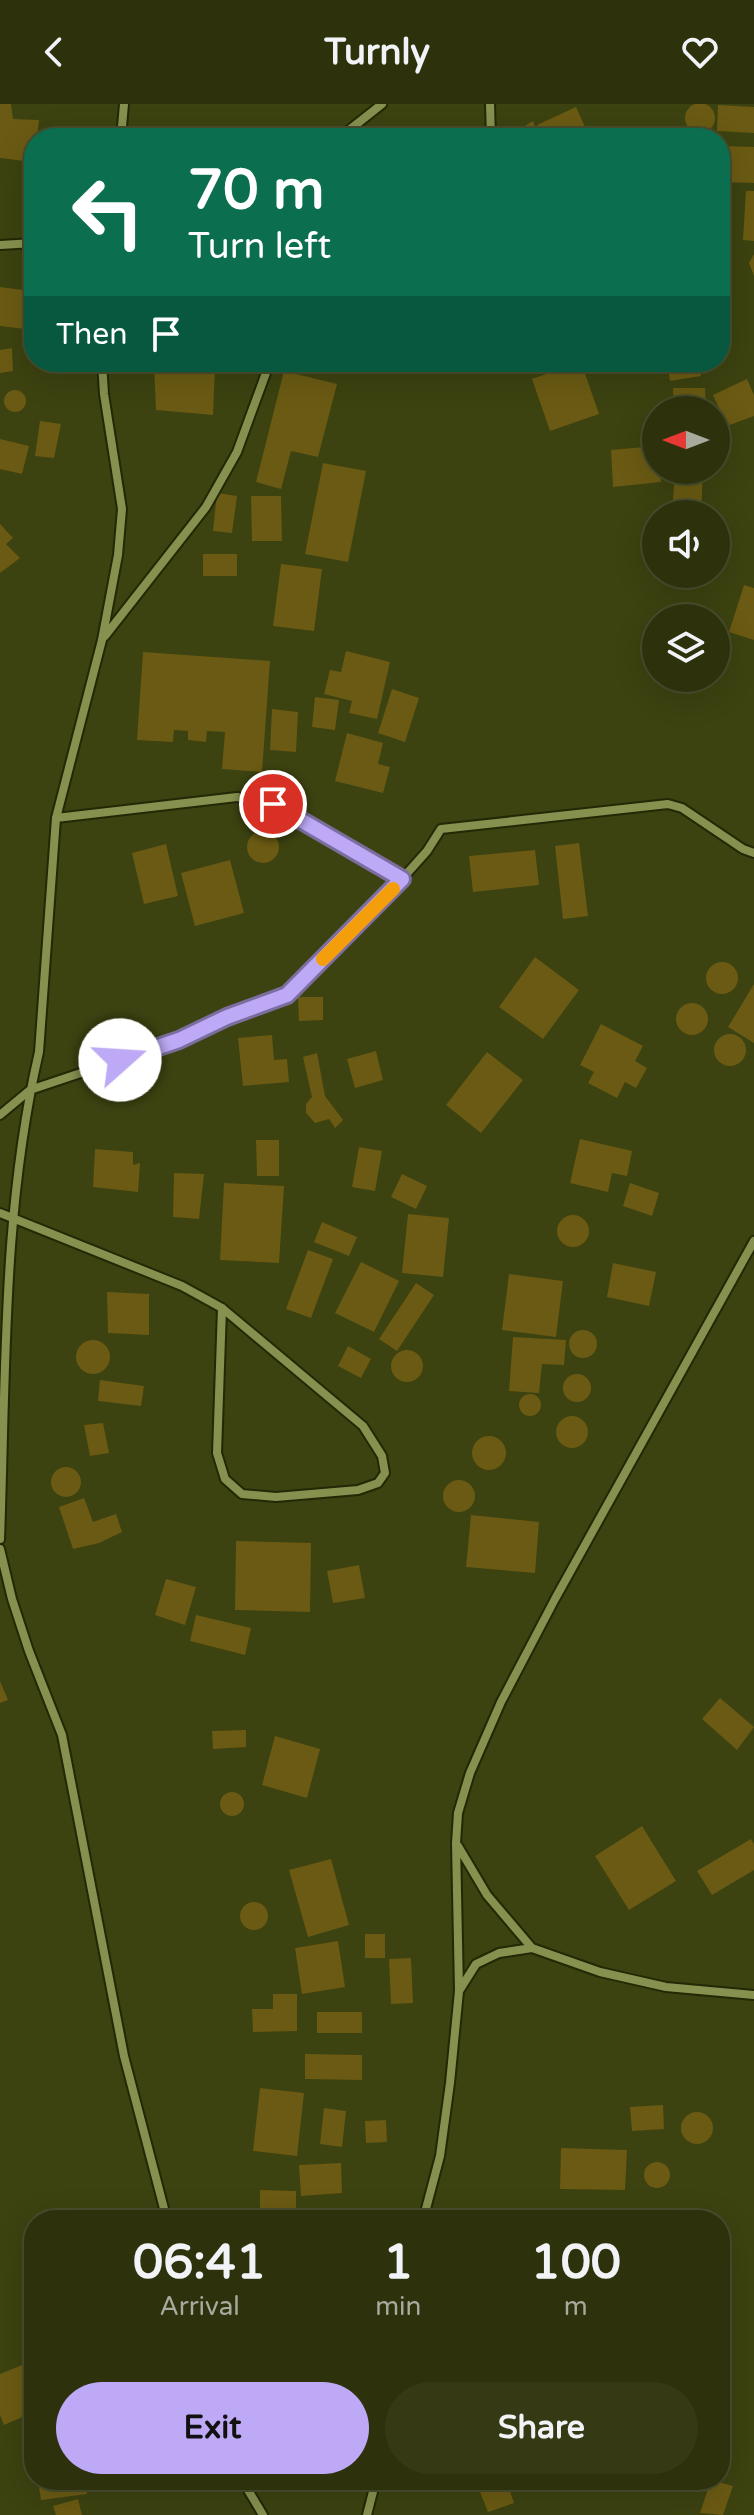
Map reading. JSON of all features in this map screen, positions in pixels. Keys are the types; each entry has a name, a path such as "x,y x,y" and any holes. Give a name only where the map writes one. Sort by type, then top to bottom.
{"street":[{"path":"122,128 124,104"},
{"path":"352,128 382,104"},
{"path":"490,104 491,128"},
{"path":"0,245 24,244"},
{"path":"0,1539 13,1219 30,1090 39,1052 56,818 102,640 118,555 122,509 103,372"},
{"path":"102,640 206,507 237,452 266,372"},
{"path":"56,818 237,797 261,801 273,804 402,879"},
{"path":"0,1115 30,1090 179,1040 227,1017 287,995 402,879 427,851 441,829 668,804 682,808 743,849 754,853"},
{"path":"0,1213 182,1286 222,1308 363,1426 382,1456 385,1473 378,1483 346,1492 276,1497 242,1494 225,1479 217,1453 222,1308"},
{"path":"426,2210 440,2156 459,1991 456,1843 458,1813 470,1773 501,1702 555,1599 754,1241"},
{"path":"0,1549 25,1638 62,1735 124,2056 164,2210"},
{"path":"456,1843 487,1895 532,1948"},
{"path":"459,1991 476,1964 499,1953 532,1948 600,1972 666,1987 754,1995"},
{"path":"248,2490 263,2515"},
{"path":"367,2515 373,2490"}],"building":[{"path":"0,104 11,104 13,119 39,120 38,128 24,128 24,161 0,158"},
{"path":"694,104 706,104 714,112 714,124 710,128 690,128 686,124 686,112"},
{"path":"718,105 754,107 754,133 717,128"},
{"path":"576,107 586,128 538,128 537,125"},
{"path":"533,121 535,128 522,128"},
{"path":"730,146 754,147 754,183 730,182"},
{"path":"746,191 754,191 754,241 743,240"},
{"path":"754,254 754,276 749,263"},
{"path":"0,287 24,290 24,329 0,326"},
{"path":"12,348 13,371 0,373 0,350"},
{"path":"154,372 215,372 213,415 156,410"},
{"path":"284,372 337,384 318,457 291,451 281,489 256,482"},
{"path":"552,372 584,372 599,414 550,431 532,379"},
{"path":"669,372 700,372 701,376 670,381"},
{"path":"747,379 754,395 754,416 730,425 730,396 713,395"},
{"path":"673,388 705,388 705,396 673,396"},
{"path":"15,390 23,393 26,401 23,409 15,412 7,409 4,401 7,393"},
{"path":"40,421 61,424 54,458 35,456"},
{"path":"0,439 29,446 22,474 0,469"},
{"path":"642,447 642,484 613,487 611,450"},
{"path":"323,463 366,471 348,562 305,554"},
{"path":"674,484 702,484 702,500 673,500"},
{"path":"217,493 237,496 232,533 213,531"},
{"path":"251,496 281,496 282,541 252,541"},
{"path":"0,524 13,538 6,544 20,558 0,573"},
{"path":"203,554 237,554 237,576 203,576"},
{"path":"281,564 322,569 314,631 273,626"},
{"path":"744,585 754,588 754,640 730,632"},
{"path":"346,651 390,662 377,719 349,713 352,701 324,694 330,670 341,672"},
{"path":"143,652 270,661 262,772 222,769 225,732 207,731 206,742 188,740 188,731 174,730 173,742 137,740"},
{"path":"392,689 419,698 405,742 378,733"},
{"path":"315,697 339,700 335,730 312,727"},
{"path":"272,709 298,712 296,752 270,750"},
{"path":"347,733 383,743 378,764 390,767 383,793 335,781"},
{"path":"263,831 274,836 279,847 274,858 263,863 252,858 247,847 252,836"},
{"path":"579,843 588,916 563,919 555,846"},
{"path":"166,844 178,896 144,904 132,853"},
{"path":"535,850 539,885 473,892 469,856"},
{"path":"230,860 244,913 195,926 181,873"},
{"path":"535,957 579,990 543,1039 499,1007"},
{"path":"722,962 733,967 738,978 733,989 722,994 711,989 706,978 711,967"},
{"path":"754,984 754,1043 728,1027"},
{"path":"298,997 323,997 323,1020 299,1021"},
{"path":"692,1003 703,1008 708,1019 703,1030 692,1035 681,1030 676,1019 681,1008"},
{"path":"601,1024 643,1046 635,1061 647,1068 636,1088 625,1082 617,1098 588,1083 594,1072 580,1065"},
{"path":"730,1034 741,1039 746,1050 741,1061 730,1066 719,1061 714,1050 719,1039"},
{"path":"272,1035 274,1060 287,1059 289,1082 243,1086 238,1038"},
{"path":"376,1051 383,1080 355,1088 347,1059"},
{"path":"487,1052 523,1080 481,1133 446,1105"},
{"path":"317,1053 325,1096 343,1120 335,1128 329,1119 315,1123 306,1113 306,1104 312,1097 303,1057"},
{"path":"580,1139 632,1151 627,1176 612,1173 608,1192 570,1183"},
{"path":"256,1140 279,1140 279,1176 257,1176"},
{"path":"359,1147 382,1151 375,1191 352,1187"},
{"path":"95,1149 133,1152 133,1165 140,1163 138,1192 93,1187"},
{"path":"174,1173 204,1174 199,1219 173,1217"},
{"path":"402,1174 427,1186 416,1209 391,1197"},
{"path":"224,1183 284,1186 279,1263 220,1260"},
{"path":"630,1183 659,1193 652,1216 623,1206"},
{"path":"408,1214 449,1218 443,1277 402,1273"},
{"path":"573,1215 584,1220 589,1231 584,1242 573,1247 562,1242 557,1231 562,1220"},
{"path":"322,1222 357,1237 349,1256 314,1242"},
{"path":"308,1250 333,1259 311,1318 286,1309"},
{"path":"361,1262 399,1281 374,1332 335,1313"},
{"path":"613,1263 656,1272 649,1306 607,1297"},
{"path":"509,1274 563,1281 556,1337 502,1330"},
{"path":"416,1283 434,1295 397,1351 379,1339"},
{"path":"107,1292 149,1294 149,1335 108,1333"},
{"path":"583,1330 593,1334 597,1344 593,1354 583,1358 573,1354 569,1344 573,1334"},
{"path":"513,1337 566,1340 564,1365 542,1364 539,1393 509,1391"},
{"path":"93,1340 105,1345 110,1357 105,1369 93,1374 81,1369 76,1357 81,1345"},
{"path":"348,1346 371,1359 361,1378 338,1366"},
{"path":"407,1350 418,1355 423,1366 418,1377 407,1382 396,1377 391,1366 396,1355"},
{"path":"577,1374 587,1378 591,1388 587,1398 577,1402 567,1398 563,1388 567,1378"},
{"path":"100,1380 144,1386 141,1406 98,1401"},
{"path":"530,1394 538,1397 541,1405 538,1413 530,1416 522,1413 519,1405 522,1397"},
{"path":"572,1416 583,1421 588,1432 583,1443 572,1448 561,1443 556,1432 561,1421"},
{"path":"103,1423 109,1453 90,1456 84,1425"},
{"path":"489,1436 501,1441 506,1453 501,1465 489,1470 477,1465 472,1453 477,1441"},
{"path":"66,1467 76,1472 81,1482 76,1492 66,1497 56,1492 51,1482 56,1472"},
{"path":"459,1480 470,1485 475,1496 470,1507 459,1512 448,1507 443,1496 448,1485"},
{"path":"84,1498 93,1522 116,1514 122,1532 99,1543 73,1549 59,1507"},
{"path":"471,1515 539,1522 535,1573 466,1567"},
{"path":"236,1541 311,1543 310,1612 235,1610"},
{"path":"359,1565 365,1598 333,1603 327,1571"},
{"path":"166,1579 196,1587 185,1625 155,1615"},
{"path":"196,1615 251,1628 245,1655 190,1641"},
{"path":"0,1681 8,1700 0,1703"},
{"path":"720,1698 754,1727 737,1750 702,1719"},
{"path":"246,1730 246,1747 213,1749 212,1731"},
{"path":"275,1736 320,1749 307,1798 262,1785"},
{"path":"232,1792 243,1799 244,1804 237,1815 232,1816 221,1809 220,1804 227,1793"},
{"path":"642,1826 676,1881 629,1910 595,1856"},
{"path":"751,1839 754,1844 754,1870 712,1895 697,1871"},
{"path":"331,1859 349,1925 308,1937 289,1870"},
{"path":"254,1902 264,1906 268,1916 264,1926 254,1930 244,1926 240,1916 244,1906"},
{"path":"365,1934 385,1934 385,1958 365,1958"},
{"path":"338,1941 345,1987 302,1994 295,1948"},
{"path":"411,1958 413,2003 391,2004 389,1959"},
{"path":"273,1994 297,1994 297,2031 253,2032 252,2009 273,2009"},
{"path":"317,2012 362,2012 362,2033 317,2033"},
{"path":"305,2054 362,2055 362,2080 305,2079"},
{"path":"260,2088 304,2093 297,2156 253,2151"},
{"path":"663,2105 664,2129 632,2131 630,2107"},
{"path":"324,2108 346,2111 342,2147 320,2144"},
{"path":"697,2112 709,2116 713,2128 709,2140 697,2144 685,2140 681,2128 685,2116"},
{"path":"386,2120 387,2142 366,2143 365,2121"},
{"path":"561,2148 627,2150 625,2190 560,2189"},
{"path":"657,2162 667,2165 670,2175 667,2185 657,2188 647,2185 644,2175 647,2165"},
{"path":"341,2163 342,2193 301,2196 299,2165"},
{"path":"260,2190 296,2191 296,2210 260,2210"},
{"path":"24,2364 24,2416 4,2425 0,2415 0,2374"},
{"path":"730,2485 733,2486 723,2515 700,2513 708,2490 730,2490"},
{"path":"40,2490 86,2490 87,2494 41,2500"},
{"path":"479,2490 509,2490 514,2503 488,2512"},
{"path":"78,2499 82,2515 56,2515 53,2506"}],"slow traffic":[{"path":"323,959 393,889"}],"route":[{"path":"120,1060 179,1040 227,1017 287,995 402,879 273,804"}]}
